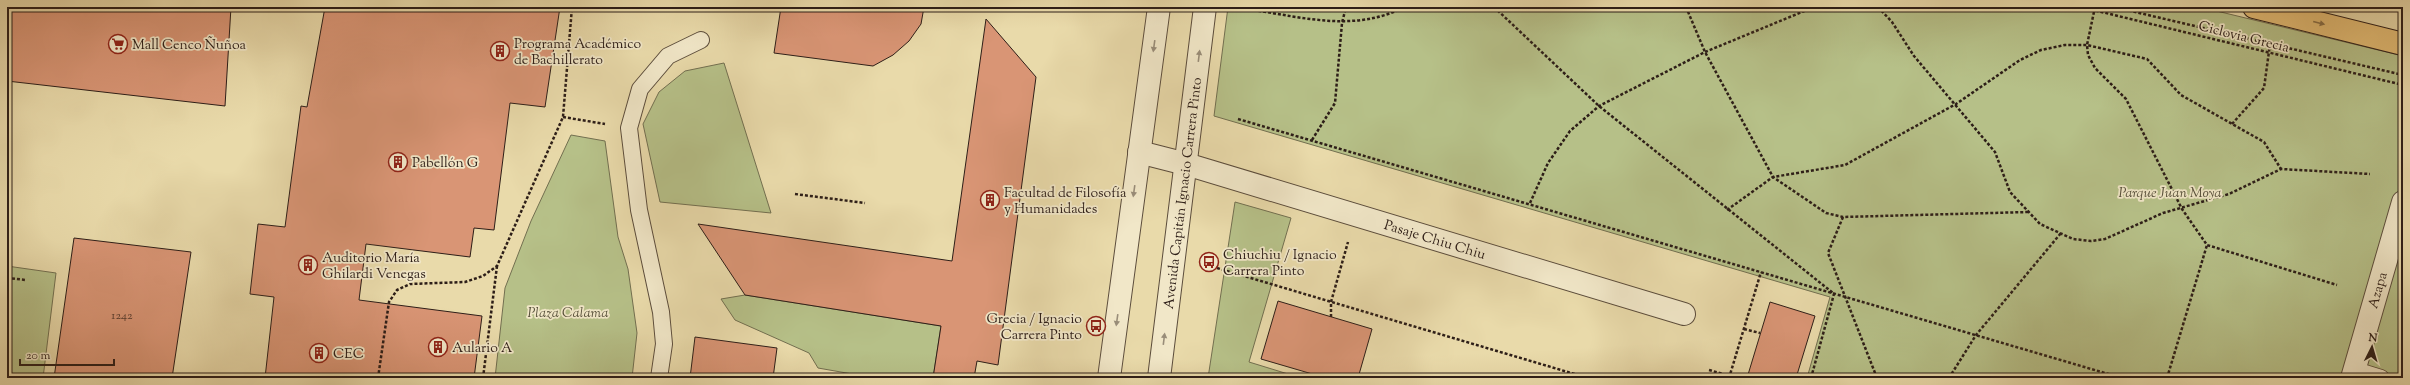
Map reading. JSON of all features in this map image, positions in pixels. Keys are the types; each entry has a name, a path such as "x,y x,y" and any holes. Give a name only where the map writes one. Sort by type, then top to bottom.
{"main road":[{"path":"2254,7 2403,44"}],"street":[{"path":"1109,378 1159,7"},
{"name":"Avenida Capitán Ignacio Carrera Pinto","path":"1159,378 1205,7"},
{"name":"Pasaje Chiu Chiu","path":"1139,152 1186,164 1684,314"},
{"name":"Azapa","path":"2353,374 2403,202"}],"lane":[{"path":"660,378 664,344 661,312 639,210 629,128 640,88 668,56 701,40"},
{"path":"2353,374 2381,378"}],"path":[{"path":"483,378 497,266 563,117 572,7"},
{"path":"1312,140 1335,103 1342,23 1346,7"},
{"path":"1253,10 1342,23 1387,15 1405,7"},
{"path":"1494,7 1599,106 1727,210 1834,294"},
{"path":"1686,7 1705,52 1773,177 1826,213 1843,217 2028,212"},
{"path":"1530,204 1548,163 1570,131 1599,106 1705,52 1814,7"},
{"path":"1878,7 1892,22 1914,56 1995,152 2010,192 2040,224 2074,239 2091,241 2105,239 2163,213 2182,209 2229,194 2282,169 2370,174"},
{"name":"Ciclovia Grecia","path":"2081,7 2095,9 2403,85"},
{"path":"2114,7 2403,76"},
{"path":"2095,9 2087,45 2088,55 2094,68 2126,99 2182,209 2207,245 2337,284"},
{"path":"2232,124 2264,88 2270,44"},
{"path":"1727,210 1773,177 1845,165 1956,104 2020,60 2040,50 2065,45 2087,45 2147,59 2181,95 2264,142 2282,169"},
{"path":"563,117 629,128"},
{"path":"1238,119 2122,378"},
{"path":"795,194 865,203"},
{"path":"1331,317 1331,302 1356,215"},
{"path":"1843,217 1828,253 1876,378"},
{"path":"1949,378 1976,336 2061,233"},
{"path":"2167,378 2207,245"},
{"path":"378,378 389,302 397,290 410,284 465,282 483,276 497,266"},
{"path":"1217,268 1588,378"},
{"path":"1709,370 1730,377 1760,272"},
{"path":"7,278 26,280"},
{"path":"1810,378 1834,294"},
{"path":"1744,329 1760,333"}],"green space":[{"name":"Parque Juan Moya","path":"1228,7 2200,7 2403,56 2403,378 1807,378 1830,297 1214,116"},
{"path":"724,63 771,213 660,202 643,124 659,92 685,71"},
{"name":"Plaza Calama","path":"571,135 605,141 618,237 628,269 637,333 632,378 495,378 505,288 531,221"},
{"path":"1235,202 1291,218 1249,362 1301,378 1208,378"},
{"path":"7,266 56,273 43,378 7,378"},
{"path":"745,295 941,326 933,378 875,378 818,368 809,353 735,320 721,299"}],"building":[{"name":"Mall Cenco Ñuñoa","path":"7,7 231,7 225,106 7,81"},
{"path":"325,7 560,7 545,107 510,103 494,230 474,228 470,257 366,244 359,300 482,316 474,378 265,378 274,297 250,294 258,224 285,227 301,106 307,107"},
{"path":"781,7 924,7 921,24 909,41 893,55 873,66 774,53"},
{"name":"Facultad de Filosofía y Humanidades","path":"986,19 1036,77 998,365 977,361 974,378 933,378 941,326 745,295 698,224 952,261"},
{"path":"74,238 191,252 172,378 54,378"},
{"path":"1278,301 1372,329 1358,378 1326,378 1261,359"},
{"path":"1770,302 1815,316 1796,378 1747,378"},
{"path":"695,337 777,348 773,378 690,378"}],"place":[{"name":"Mall Cenco Ñuñoa","path":"118,44"},
{"name":"Programa Académico de Bachillerato","path":"500,51"},
{"name":"Pabellón G","path":"398,162"},
{"name":"Facultad de Filosofía y Humanidades","path":"990,200"},
{"name":"Chiuchiu / Ignacio Carrera Pinto","path":"1209,262"},
{"name":"Auditorio María Ghilardi Venegas","path":"308,265"},
{"name":"Grecia / Ignacio Carrera Pinto","path":"1096,326"},
{"name":"Aulario A","path":"438,347"},
{"name":"CEC","path":"319,353"}]}
